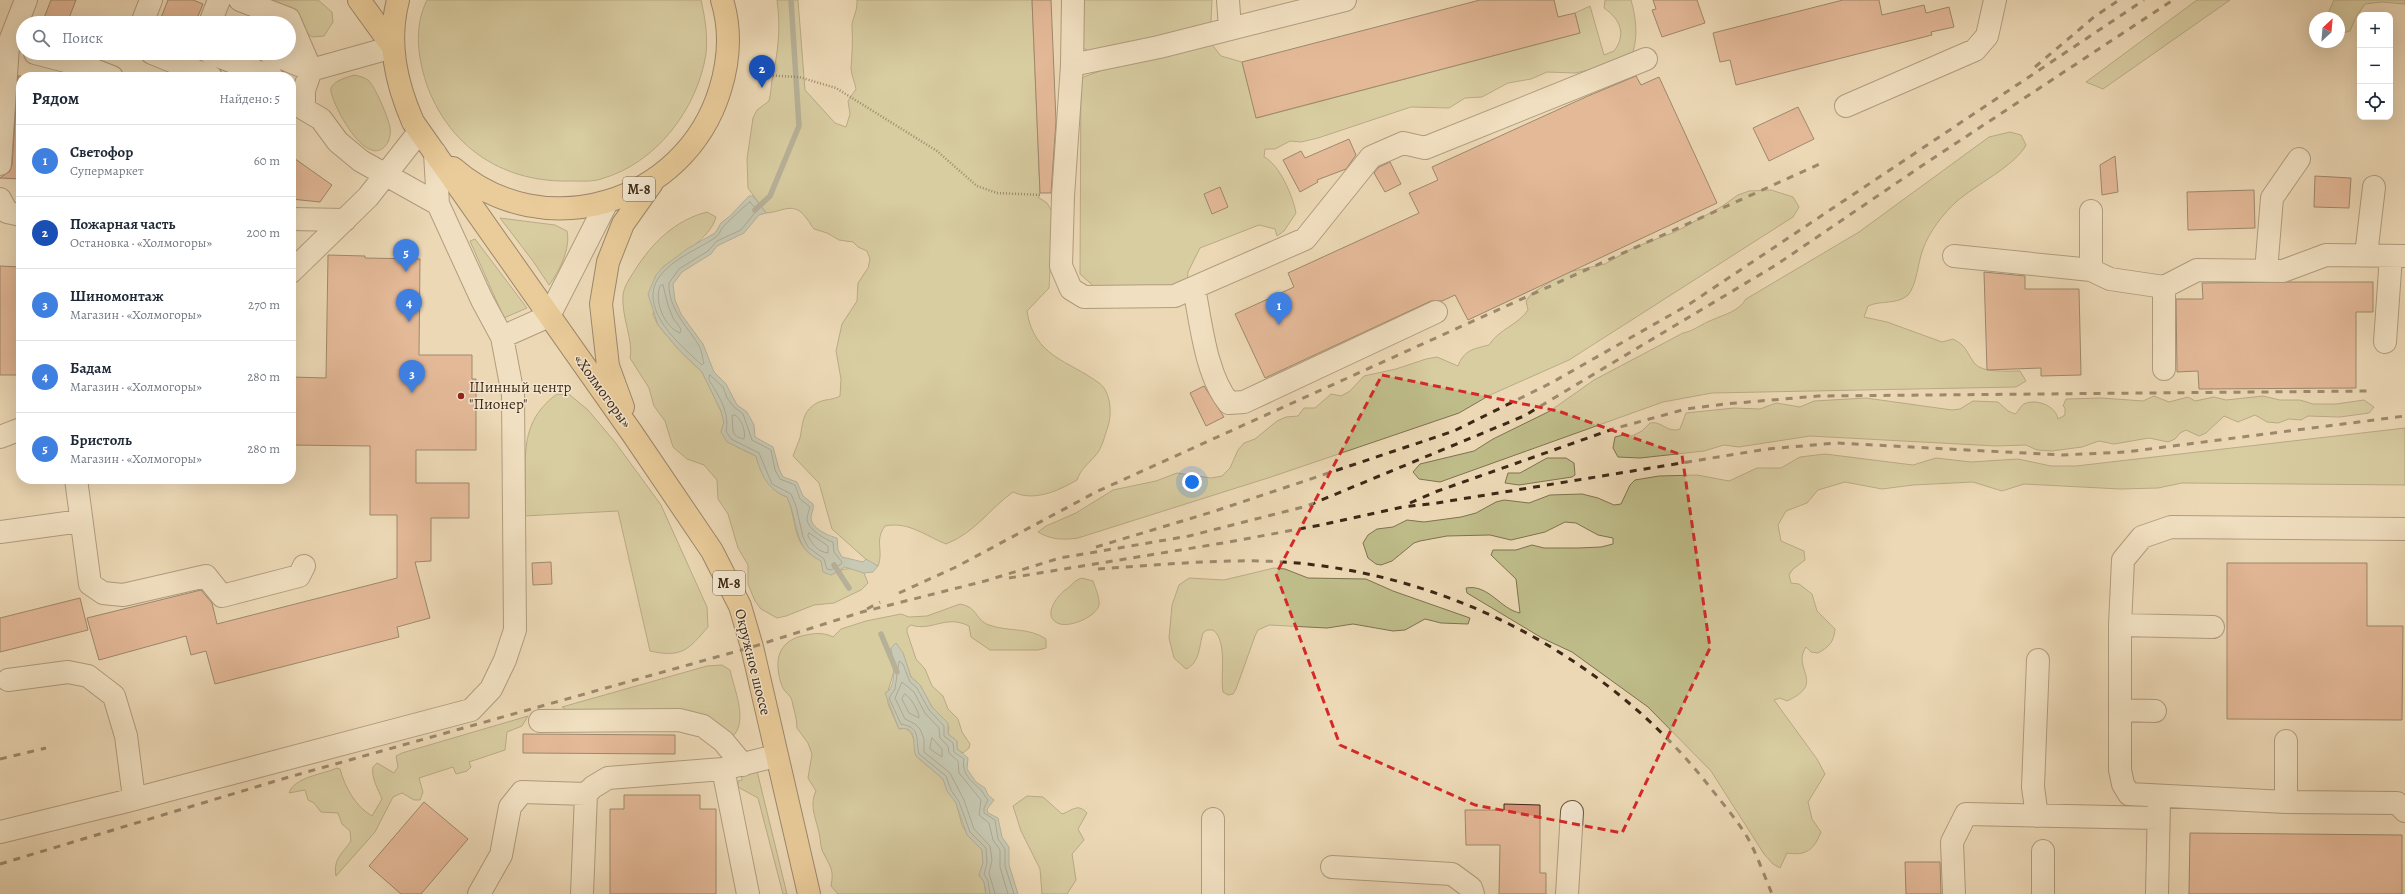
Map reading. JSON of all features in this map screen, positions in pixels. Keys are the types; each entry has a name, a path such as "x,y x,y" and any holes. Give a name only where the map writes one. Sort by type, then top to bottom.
{"main road":[{"path":"359,0 393,47"},
{"name":"«Холмогоры»","path":"398,0 394,23 393,47 395,71 402,97 419,132 632,432"},
{"name":"«Холмогоры»","path":"632,432 608,366 601,304 608,262 624,224 654,180 689,148 706,125 716,102 727,58 726,20 723,1"},
{"name":"«Холмогоры»","path":"435,153 467,181 512,202 540,207 570,208 607,202 634,191 654,180"},
{"name":"Окружное шоссе","path":"632,432 712,551 740,606 752,647 809,894"}],"street":[{"path":"22,16 26,0"},
{"path":"145,16 151,0"},
{"path":"213,16 219,0"},
{"path":"240,0 281,16"},
{"path":"1072,0 1072,65 1063,196 1061,266 1071,289 1084,297 1175,296 1194,288 1305,240 1371,157 1403,143 1425,148 1646,60"},
{"path":"1228,0 1230,29"},
{"path":"1072,65 1230,29 1345,0"},
{"path":"1846,106 1975,50 1987,36 1995,0"},
{"path":"300,91 393,47"},
{"path":"0,164 15,48"},
{"path":"62,60 99,72"},
{"path":"178,60 200,66"},
{"path":"228,60 259,72"},
{"path":"276,60 285,72"},
{"path":"295,60 300,91 338,142 361,161 387,174 438,204"},
{"path":"296,267 368,197 419,132"},
{"path":"0,832 471,710 491,689 506,660 515,630 513,395 502,337 482,300 438,204 435,153"},
{"path":"2266,271 2272,198 2299,159"},
{"path":"2366,255 2374,187"},
{"path":"502,337 549,316 607,202"},
{"path":"2091,211 2091,270"},
{"path":"296,219 345,220"},
{"path":"1954,256 2091,270 2110,279 2164,287 2198,270 2283,271 2326,255 2398,256 2385,342"},
{"path":"2164,287 2164,369"},
{"path":"1194,288 1209,359 1219,392 1229,403 1244,402 1436,312"},
{"path":"0,437 16,430"},
{"path":"77,484 90,584 102,593 123,595 206,576 222,596 299,576 304,566"},
{"path":"0,532 81,521"},
{"path":"2405,529 2171,527 2142,537 2123,560 2120,625 2120,770 2123,784 2129,794 2286,802 2397,803 2405,811"},
{"path":"2120,625 2213,627"},
{"path":"2037,816 2034,787 2038,660"},
{"path":"8,680 68,672 88,676 114,696 126,736 134,798"},
{"path":"2120,710 2155,711"},
{"path":"540,721 679,720 703,726 723,741 733,767 748,894"},
{"path":"2286,741 2286,802"},
{"path":"582,894 586,794 593,787 608,778 733,767 776,756"},
{"path":"479,894 501,855 510,807 522,792 586,794"},
{"path":"2157,894 2159,796"},
{"path":"1568,894 1572,812"},
{"path":"1954,894 1952,842 1966,814 2158,818"},
{"path":"1213,819 1213,894"},
{"path":"2043,850 2044,894"},
{"path":"1332,867 1452,874 1471,888 1473,894"}],"path":[{"path":"761,75 799,77 836,88 937,152 977,186 998,193 1063,196"}],"highlighted area":[{"path":"1382,375 1558,411 1682,455 1710,648 1622,833 1475,805 1340,745 1276,574"}],"shaded area":[{"path":"261,0 318,0 332,12 333,22 324,36 312,37 296,25 296,16 283,16"},
{"path":"427,0 701,0 706,27 706,54 701,75 684,114 656,147 640,160 621,171 594,181 547,180 525,176 504,169 484,158 467,145 451,129 438,110 428,88 418,44 420,22"},
{"path":"777,0 798,0 805,90 835,123 846,127 850,114 848,101 856,89 851,68 852,25 857,0 1032,0 1040,193 1038,197 1047,203 1053,213 1049,288 1027,311 1031,326 1037,338 1045,348 1054,356 1099,383 1106,391 1110,403 1109,421 1101,446 1097,453 1082,470 1077,480 1046,494 1029,496 1013,492 974,527 946,544 909,527 893,525 885,526 880,536 880,560 878,566 869,562 832,529 819,483 793,456 800,438 804,417 809,409 819,402 840,396 841,379 836,351 842,324 857,301 858,283 868,268 870,259 867,251 858,247 853,242 839,240 827,233 814,229 808,220 798,210 788,208 766,213 748,188 747,159 753,118 757,110 769,101 771,93 779,31"},
{"path":"1079,0 1212,0 1211,21 1207,26 1093,54 1079,45"},
{"path":"1605,0 1631,0 1635,20 1636,39 1633,52 1598,68 1575,73 1547,72 1531,79 1508,83 1482,97 1465,98 1449,108 1411,107 1318,138 1301,142 1290,141 1275,149 1265,149 1264,157 1275,166 1280,173 1289,190 1296,213 1284,231 1277,236 1275,229 1259,225 1200,248 1188,272 1187,287 1097,289 1080,274 1081,78 1149,53 1209,41 1221,56 1242,62 1257,118 1580,33 1575,13 1590,6 1604,55 1614,51 1618,45 1621,33 1618,22 1610,12 1604,8"},
{"path":"2197,0 2230,0 2103,89 2086,82"},
{"path":"2334,0 2405,0 2405,4 2382,2 2365,4 2359,12 2357,12 2357,16 2350,31 2345,32 2345,12 2329,12"},
{"path":"354,75 365,78 371,83 387,116 390,137 388,142 380,150 370,150 360,143 342,118 332,94 331,88 335,83"},
{"path":"2010,132 2021,135 2026,145 2021,153 2004,168 1956,202 1941,218 1921,254 1915,279 1908,295 1899,300 1868,306 1864,317 1887,322 1942,342 1953,339 1964,347 1975,364 1979,367 1996,371 2020,371 2026,381 2016,387 1712,393 1663,402 1440,482 1419,479 1413,472 1420,464 1474,451 1493,439 1550,411 1594,380 1683,333 1691,331 1735,310 1746,299 1859,232 1989,137"},
{"path":"1771,190 1793,197 1799,207 1793,217 1569,360 1490,395 1459,413 1271,477 1078,538 1058,539 1048,537 1038,532 1046,526 1076,513 1113,490 1156,481 1177,473 1211,478 1222,476 1230,468 1238,450 1244,443 1255,439 1277,421 1286,417 1298,416 1304,408 1315,408 1331,394 1341,396 1350,391 1364,376 1396,369 1437,357 1458,366 1466,353 1489,345 1498,335 1519,320 1528,310 1526,301 1532,293 1560,276 1569,272 1605,264 1633,248 1675,232 1721,207 1738,195 1749,191"},
{"path":"707,212 716,217 708,232 694,245 663,267 653,315 658,325 679,350 702,372 721,411 724,422 721,432 737,447 756,456 763,475 767,481 776,491 787,497 792,510 798,537 805,549 822,562 831,575 843,569 855,569 864,573 868,583 861,590 834,603 814,605 777,618 761,609 755,601 748,584 748,565 738,548 728,514 718,499 717,480 704,465 687,459 673,447 665,421 654,406 649,388 630,358 630,344 623,303 623,295 628,282 642,260 665,234 685,221"},
{"path":"500,218 555,225 567,231 568,238 566,252 557,273 549,285 533,261"},
{"path":"475,239 527,308 504,318 470,241"},
{"path":"557,394 570,395 588,410 615,442 661,505 707,607 708,627 689,647 684,650 677,653 650,651 618,511 524,516 525,465 528,435 534,420 543,407"},
{"path":"2154,396 2169,402 2188,397 2195,401 2214,397 2226,400 2263,396 2280,400 2300,400 2313,404 2336,404 2364,400 2374,407 2369,413 2340,417 2308,416 2301,420 2289,419 2278,423 2267,422 2255,415 2238,422 2224,416 2206,433 2199,436 2186,430 2180,433 2175,439 2168,442 2149,438 2114,444 2099,441 2082,447 2052,451 2037,450 2026,445 1996,446 1810,436 1739,447 1724,445 1704,451 1640,458 1618,457 1613,448 1615,437 1623,435 1632,436 1642,431 1650,423 1658,423 1672,430 1680,429 1686,413 1734,408 1760,409 1776,403 1800,407 1814,401 1866,398 1952,410 1960,409 1973,401 1998,402 2008,411 2015,414 2024,404 2034,402 2045,404 2050,407 2054,410 2058,419 2065,415 2065,408 2063,406 2066,399 2102,398 2143,401"},
{"path":"2405,428 2405,485 2182,483 2158,488 2120,489 2024,484 2002,491 1973,482 1913,485 1882,489 1845,482 1818,490 1807,503 1786,511 1778,525 1781,541 1804,551 1805,560 1793,569 1789,575 1791,583 1799,584 1812,594 1817,611 1835,629 1832,641 1822,651 1818,653 1811,652 1806,647 1802,662 1807,682 1805,688 1799,694 1787,701 1780,698 1774,700 1817,759 1825,774 1808,802 1812,819 1821,832 1815,843 1808,850 1799,854 1787,853 1780,868 1773,864 1764,854 1711,771 1648,707 1572,652 1542,638 1467,593 1466,588 1481,590 1488,593 1506,607 1520,613 1516,579 1491,555 1493,550 1516,550 1532,545 1544,548 1601,547 1613,544 1613,538 1598,535 1576,523 1565,522 1545,532 1511,540 1490,535 1447,536 1420,541 1414,543 1392,561 1381,565 1376,564 1368,558 1363,543 1368,535 1377,529 1393,527 1407,520 1424,522 1461,517 1476,513 1496,502 1504,500 1529,503 1550,495 1582,494 1598,498 1614,505 1621,504 1630,485 1635,480 1659,476 1697,475 1729,481 1757,468 1781,468 1800,457 1825,454 1913,465 1936,458 1971,462 2018,459 2051,466 2076,466"},
{"path":"1547,458 1566,458 1574,463 1575,475 1572,477 1519,485 1505,483 1508,473 1520,473"},
{"path":"1274,568 1285,569 1308,578 1366,579 1393,591 1470,618 1468,624 1441,623 1425,619 1405,630 1393,631 1353,624 1327,628 1269,625 1258,630 1236,689 1233,694 1228,695 1223,692 1222,685 1222,650 1218,635 1213,630 1207,630 1203,633 1198,654 1191,666 1186,669 1174,658 1169,638 1172,605 1179,585 1189,578 1224,580"},
{"path":"1082,578 1093,581 1099,599 1097,609 1088,617 1070,624 1065,625 1054,621 1051,612 1054,602 1061,593 1077,580"},
{"path":"960,604 970,608 984,623 996,627 1026,631 1046,639 1046,648 1038,650 990,650 971,637 969,626 960,623 946,622 919,627 911,625 907,628 916,659 925,669 932,686 943,696 948,709 958,719 962,732 970,744 969,748 963,753 957,749 957,741 948,734 949,727 932,707 920,685 911,677 903,653 891,648 894,671 888,691 888,704 899,729 905,728 913,737 916,756 943,779 956,803 962,825 969,837 982,850 983,863 979,875 984,882 986,894 838,894 831,886 831,869 822,849 813,807 816,791 808,778 812,754 808,743 797,728 791,699 783,688 778,671 781,651 785,645 798,637 811,634 824,634 833,637 841,629 866,621 901,614 909,617 927,616"},
{"path":"722,665 730,670 739,705 739,723 737,731 732,737 568,711 562,707 707,666"},
{"path":"528,716 522,726 507,732 505,750 469,762 471,767 467,771 456,774 453,767 419,778 423,792 420,800 414,800 402,793 393,797 375,832 336,876 335,870 337,861 351,841 350,831 342,824 338,813 321,812 314,803 308,800 305,790 289,793 297,783 337,768 340,769 352,796 366,812 372,816 382,799 373,775 373,767 377,763 394,773 398,767 396,756 402,753"},
{"path":"756,767 787,894 783,894 758,798 738,787 738,781 742,780 741,771"},
{"path":"1027,796 1043,797 1062,814 1075,808 1081,808 1087,813 1078,829 1084,840 1072,854 1076,880 1067,894 1042,894 1040,869 1021,831 1013,806"}],"water":[{"path":"749,196 753,196 766,213 759,215 744,233 717,246 711,254 682,272 673,284 675,300 681,314 703,344 714,372 726,384 737,405 747,412 754,425 755,437 773,447 779,469 783,477 797,482 803,496 813,504 811,517 814,525 825,533 837,538 838,550 842,557 863,562 866,559 878,566 873,572 864,573 845,567 831,575 823,572 821,561 805,549 801,541 787,497 780,494 766,481 756,456 727,442 721,432 724,422 721,411 702,372 679,350 658,325 648,294 656,275 663,267 687,249 715,233 721,223 730,216"},
{"path":"896,643 903,653 911,677 920,685 932,707 948,723 948,734 957,741 957,749 968,758 967,769 976,782 985,788 988,795 994,800 987,809 988,813 998,818 1002,837 1009,847 1009,865 1018,894 986,894 984,882 979,875 983,863 982,850 967,835 956,803 947,791 943,779 916,756 914,738 910,730 899,729 885,693 892,685 894,673 891,648"}],"building":[{"path":"51,0 76,0 70,16 45,16"},
{"path":"168,0 193,0 203,4 198,16 162,16"},
{"path":"1032,0 1051,0 1056,121 1051,193 1040,193"},
{"path":"1480,0 1554,0 1558,17 1575,13 1580,33 1256,118 1242,62"},
{"path":"1653,0 1697,0 1705,23 1662,37 1652,10 1656,9"},
{"path":"1843,0 1879,0 1882,15 1924,5 1926,13 1949,7 1954,27 1931,32 1932,35 1736,85 1730,60 1720,62 1713,33"},
{"path":"1636,76 1641,85 1659,77 1717,203 1468,320 1455,295 1442,301 1431,301 1265,378 1235,314 1294,287 1288,273 1419,213 1409,193 1438,180 1432,167 1588,96"},
{"path":"16,106 16,179 0,178 10,171 12,165"},
{"path":"1798,107 1814,139 1769,161 1753,128"},
{"path":"1349,139 1356,155 1346,169 1317,180 1318,182 1300,192 1283,160 1301,151 1305,158"},
{"path":"2115,156 2118,192 2102,195 2100,165"},
{"path":"296,160 332,185 320,202 296,200"},
{"path":"1390,162 1401,184 1385,192 1374,173 1379,167"},
{"path":"2315,176 2351,178 2349,208 2314,207"},
{"path":"1220,187 1228,207 1212,214 1204,194"},
{"path":"2254,190 2255,228 2188,230 2187,192"},
{"path":"328,255 365,256 365,258 420,259 419,355 472,355 472,379 476,379 476,450 416,450 416,483 469,483 469,518 431,518 431,561 415,562 430,618 397,627 399,637 215,684 206,651 191,655 186,636 99,660 87,618 201,590 212,603 217,624 397,578 397,515 370,515 370,446 296,445 296,377 326,378"},
{"path":"0,266 16,267 16,375 0,375"},
{"path":"1984,272 2025,276 2025,289 2079,289 2081,375 2041,376 2041,368 1987,370"},
{"path":"2373,282 2373,312 2356,312 2356,388 2199,389 2198,371 2177,372 2176,299 2203,299 2202,283"},
{"path":"1204,386 1224,417 1206,426 1190,393"},
{"path":"551,562 552,584 533,585 532,563"},
{"path":"2227,563 2367,563 2367,626 2403,626 2402,720 2227,719"},
{"path":"80,598 88,630 0,652 0,618"},
{"path":"523,734 675,735 675,754 523,753"},
{"path":"624,795 700,795 700,809 716,809 716,894 610,894 610,809 624,809"},
{"path":"424,802 468,839 421,894 401,894 369,866"},
{"path":"1504,804 1540,805 1540,873 1546,873 1546,894 1499,894 1500,845 1466,845 1465,810 1504,810"},
{"path":"2190,833 2402,835 2402,894 2189,894"},
{"path":"1905,862 1940,862 1941,894 1906,894"}],"waterway":[{"path":"755,210 770,196 799,126 791,0"},
{"path":"834,565 849,588"},
{"path":"881,634 897,672"}],"railway":[{"path":"2035,67 2094,17 2119,0"},
{"path":"1096,547 1212,512 1454,431 1551,383 1688,305 2144,0"},
{"path":"0,864 289,777 752,647 862,612 985,581 1060,558 1189,536 1307,506 1524,416 1776,265 1923,165 2173,0"},
{"path":"899,593 956,567 1096,492 1824,162"},
{"path":"1410,503 1435,492 1613,429 1686,409 1725,404 1818,396 2368,391"},
{"path":"1009,578 1223,543 1321,525 1403,507 1437,503 1767,449 1836,443 2062,455 2126,452 2405,416"},
{"path":"1098,569 1223,561 1272,561 1297,563 1357,572 1415,586 1471,607 1526,632 1577,664 1625,700 1669,741 1709,786 1741,827 1753,848 1772,894"},
{"path":"867,609 880,602"},
{"path":"0,759 46,748"}],"place":[{"name":"Пожарная часть","path":"762,88"},
{"name":"Бристоль","path":"406,272"},
{"name":"Бадам","path":"409,322"},
{"name":"Светофор","path":"1279,325"},
{"name":"Шиномонтаж","path":"412,393"},
{"name":"Шинный центр \"Пионер\"","path":"461,396"}]}
